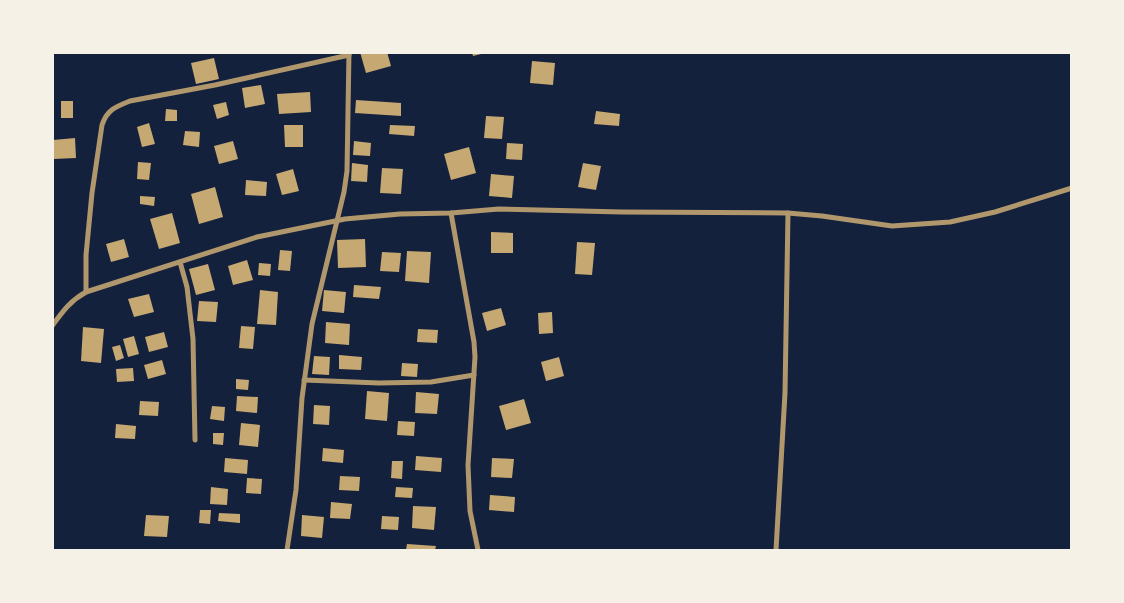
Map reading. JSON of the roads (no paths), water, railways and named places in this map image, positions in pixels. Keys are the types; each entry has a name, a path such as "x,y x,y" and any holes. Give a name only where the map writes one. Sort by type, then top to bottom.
{"street":[{"path":"86,292 86,255 92,193 102,125 109,112 121,104 130,101 215,85 349,54 347,171 344,192 312,324 302,398 296,490 287,550"},
{"path":"52,326 68,305 86,292 222,247 257,237 336,220 368,216 498,209 788,213 892,226 950,222 995,212 1072,188"},
{"path":"451,213 474,342 475,357 468,482 470,511 478,550"},
{"path":"776,550 785,392 788,213"},
{"path":"180,262 187,287 193,340 196,440"},
{"path":"304,380 379,383 431,382 474,375"}]}
